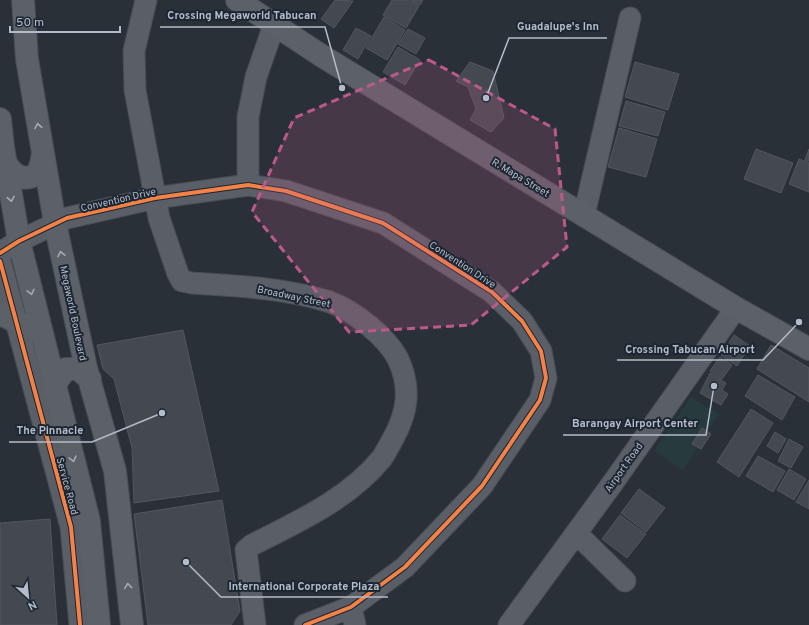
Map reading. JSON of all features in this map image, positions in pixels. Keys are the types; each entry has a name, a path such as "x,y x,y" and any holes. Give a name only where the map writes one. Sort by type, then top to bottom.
{"main road":[{"name":"Megaworld Boulevard","path":"23,0 27,59 55,223 78,331 115,471 132,625"},
{"name":"R. Mapa Street","path":"237,0 274,25 736,308 809,349"},
{"path":"0,119 5,161 19,240 55,392 89,521 99,625"},
{"path":"5,161 9,170 17,176 27,178 36,174 40,167 43,152"},
{"path":"7,317 41,333"},
{"path":"55,392 57,382 66,369 78,369 90,380"}],"street":[{"name":"Broadway Street","path":"146,0 134,51 135,82 159,218 178,274 182,281 268,288 331,303 366,322 392,347 404,371 408,390 401,423 382,458 362,479 333,501 297,522 252,545 246,550 255,625"},
{"path":"584,215 630,18"},
{"path":"248,185 248,117 256,77 274,25"},
{"name":"Convention Drive","path":"0,252 19,240 68,218 155,198 248,185 286,191 383,223 492,292 522,321 541,351 546,378 540,400 482,486 405,567 353,616 305,625"},
{"name":"Service Road","path":"0,261 7,317 72,530 80,625"},
{"name":"Airport Road","path":"509,625 736,308"},
{"path":"71,625 64,548 72,530"},
{"path":"576,533 625,581"}],"highlighted area":[{"path":"429,60 555,129 567,247 471,325 349,332 252,212 294,118"}],"green space":[{"path":"691,397 719,414 683,470 654,451"}],"building":[{"path":"335,0 353,1 334,28 321,19"},
{"path":"392,0 408,0 419,6 406,28 383,15"},
{"path":"411,0 423,0 420,5"},
{"path":"384,17 405,30 387,60 366,48"},
{"path":"356,28 371,36 358,59 343,50"},
{"path":"408,29 425,38 416,54 398,44"},
{"path":"398,47 420,60 405,85 383,72"},
{"path":"470,62 493,71 504,118 491,132 470,120 476,109 468,87 456,81"},
{"path":"635,62 679,74 668,110 625,97"},
{"path":"626,101 665,112 658,136 619,126"},
{"path":"619,128 657,139 646,177 608,167"},
{"path":"756,149 793,163 781,193 744,179"},
{"path":"809,149 809,161 805,160"},
{"path":"799,159 809,163 809,192 789,184"},
{"path":"183,330 219,491 134,503 132,448 114,379 103,369 97,345"},
{"path":"734,335 750,346 737,366 721,355"},
{"path":"771,345 809,368 809,402 757,369"},
{"path":"720,357 732,365 722,379 710,371"},
{"path":"710,373 726,383 722,390 728,394 721,405 700,393"},
{"path":"758,375 795,397 782,420 745,396"},
{"path":"751,409 773,423 739,477 717,462"},
{"path":"702,428 711,434 701,449 692,444"},
{"path":"775,432 786,439 778,453 767,446"},
{"path":"789,439 803,447 791,468 778,461"},
{"path":"758,456 785,471 773,492 746,476"},
{"path":"789,469 806,479 794,500 777,490"},
{"path":"809,480 809,509 796,502"},
{"path":"639,489 665,508 646,532 621,513"},
{"path":"222,500 240,611 231,625 148,625 134,514"},
{"path":"620,515 646,534 627,558 602,539"},
{"path":"50,519 57,625 0,625 0,523"}],"cycle path":[{"path":"0,253 19,241 67,218 155,198 248,185 286,191 383,223 492,292 522,321 541,351 546,378 540,400 482,486 405,567 351,607 305,625"},
{"path":"0,261 71,527 80,625"}],"place":[{"name":"Crossing Megaworld Tabucan","path":"342,88"},
{"name":"Guadalupe's Inn","path":"486,98"},
{"name":"Crossing Tabucan Airport","path":"799,322"},
{"name":"Barangay Airport Center","path":"714,386"},
{"name":"The Pinnacle","path":"162,413"},
{"name":"International Corporate Plaza","path":"186,562"}]}
